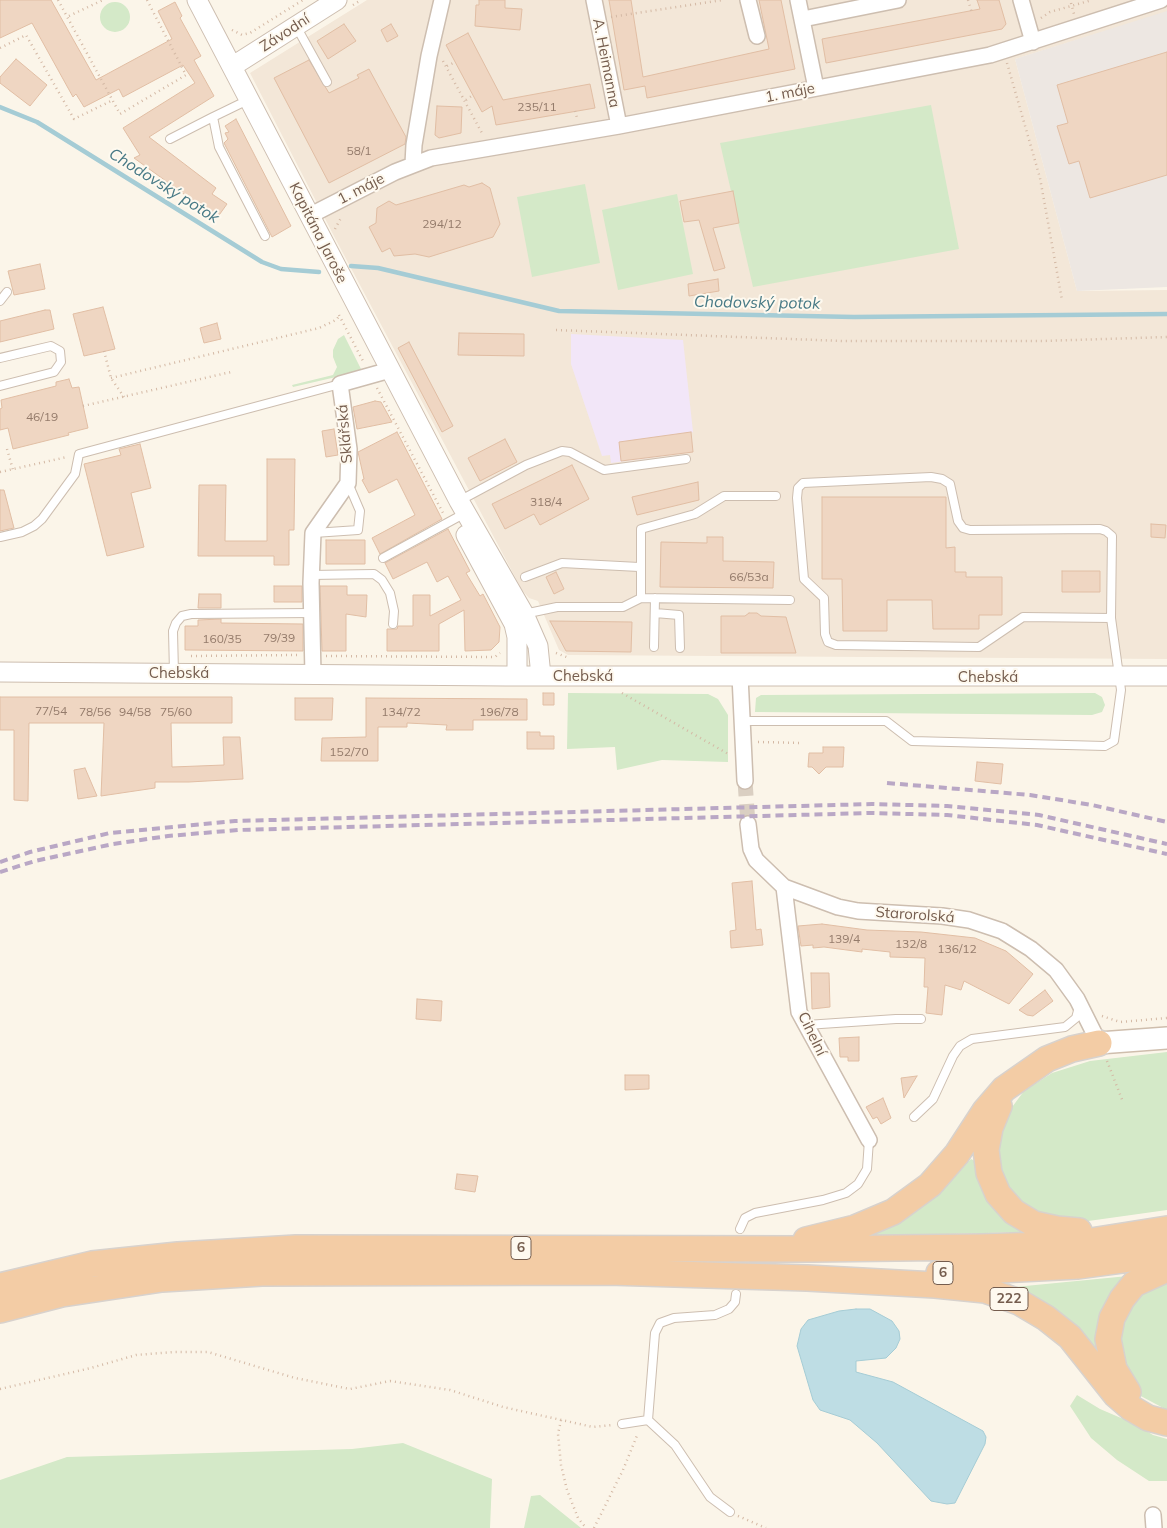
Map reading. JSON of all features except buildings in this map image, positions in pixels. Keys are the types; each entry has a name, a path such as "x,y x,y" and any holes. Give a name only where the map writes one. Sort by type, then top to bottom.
{"highway":[{"path":"743,1239 811,1239 855,1228 893,1212 930,1185 957,1154 985,1111 1004,1089 1033,1068 1060,1054 1100,1044"},
{"path":"1021,1078 1002,1101 994,1116 988,1139 989,1173 1005,1204 1024,1219 1046,1228 1139,1234"},
{"name":"6","path":"0,1286 92,1264 178,1255 296,1248 743,1239 981,1247 1072,1244 1167,1229"},
{"name":"6","path":"0,1310 62,1294 162,1279 262,1273 609,1272 807,1278 1078,1266 1167,1254"},
{"path":"1166,1422 1141,1407 1125,1389 1114,1368 1108,1339 1112,1318 1122,1298 1134,1284 1167,1269"},
{"name":"222","path":"807,1278 985,1290 1019,1302 1046,1318 1070,1337 1116,1395 1131,1408 1148,1418 1166,1422"}],"main road":[{"path":"1100,1044 1167,1038"}],"street":[{"name":"Kapitána Jaroše","path":"197,0 440,465 455,513 478,561 514,624 517,637 517,676"},
{"name":"Závodní","path":"233,66 337,0"},
{"path":"413,164 414,145 430,50 442,0"},
{"name":"A. Heimanna","path":"594,0 619,126"},
{"path":"748,0 757,36"},
{"path":"798,0 816,88"},
{"path":"803,19 898,0"},
{"path":"1021,0 1033,42"},
{"name":"1. máje","path":"309,216 413,164 431,158 619,126 990,55 1161,0"},
{"name":"Sklářská","path":"313,533 348,483 349,449 340,384 390,370"},
{"name":"Kapitána Jaroše","path":"455,513 524,614 538,646 541,676"},
{"path":"313,533 311,579 313,675"},
{"name":"Chebská","path":"0,672 174,664 313,675 1167,676"},
{"path":"740,676 745,780"},
{"name":"Starorolská","path":"748,824 751,849 756,860 784,888 844,908 879,913 942,916 969,920 1002,931 1032,949 1056,970 1081,1007 1100,1044"},
{"name":"Cihelní","path":"784,888 799,1012 869,1140"}],"lane":[{"path":"296,26 327,82"},
{"path":"170,139 250,99"},
{"path":"213,118 220,146 265,236"},
{"path":"0,301 7,292"},
{"path":"0,358 50,346 56,347 61,357 59,368 54,372 0,386"},
{"path":"0,537 22,532 34,526 42,519 75,474 78,454 340,384"},
{"path":"384,558 526,465 562,451 570,452 604,470 686,459"},
{"path":"743,721 886,721 912,741 1105,746 1114,741 1121,690 1111,618 1112,536 1106,531 1100,529 970,530 963,528 958,521 950,484 942,479 931,477 804,483 798,488 797,498 804,579 824,598 825,634 828,642 836,645 979,647 1023,617 1111,618"},
{"path":"313,533 358,530 360,511 348,483"},
{"path":"641,598 639,567 641,529 695,514 724,496 776,496"},
{"path":"524,577 562,563 639,567"},
{"path":"311,579 374,574 382,580 390,593 394,611 393,624"},
{"path":"524,614 557,607 623,607 641,598 790,600"},
{"path":"654,646 655,598"},
{"path":"174,664 173,631 176,623 182,616 190,614 312,613"},
{"path":"655,613 679,615 680,648"},
{"path":"914,1117 933,1099 949,1063 960,1046 972,1039 1065,1027 1076,1018 1081,1007"},
{"path":"806,1025 922,1019"},
{"path":"743,1239 745,1218 755,1212 823,1200 846,1193 858,1184 867,1169 869,1140"},
{"path":"648,1420 655,1334 660,1323 674,1318 715,1315 729,1309 735,1302 736,1294"},
{"path":"622,1424 648,1420 675,1445 710,1497 730,1512"}],"path":[{"path":"58,0 69,16 120,114 186,75 147,0"},
{"path":"69,16 103,0"},
{"path":"250,33 303,0"},
{"path":"597,20 723,0"},
{"path":"968,0 972,13"},
{"path":"1035,21 1050,12 1092,0"},
{"path":"1072,5 1075,15"},
{"path":"0,48 26,35 74,119 112,100"},
{"path":"430,50 447,66 490,148"},
{"path":"1005,57 1040,178 1062,300"},
{"path":"447,66 455,62"},
{"path":"466,100 473,95"},
{"path":"575,112 577,120"},
{"path":"111,378 320,328 336,320 342,311"},
{"path":"340,315 370,375 455,513"},
{"path":"556,330 843,341 1042,342 1167,337"},
{"path":"104,351 111,378 124,396"},
{"path":"83,406 231,372"},
{"path":"7,449 13,470"},
{"path":"0,472 78,454"},
{"path":"174,664 313,656 495,656"},
{"path":"616,690 733,756"},
{"path":"754,742 803,743"},
{"path":"1081,1007 1120,1022 1167,1018"},
{"path":"1100,1044 1123,1102"},
{"path":"0,1389 91,1368 136,1354 208,1352 314,1382 350,1388 390,1382 450,1390 503,1407 594,1427 622,1424"},
{"path":"562,1420 558,1434 561,1465 567,1490 578,1518 586,1528"},
{"path":"594,1528 623,1470 638,1432 638,1421"},
{"path":"730,1512 766,1528"}],"shaded area":[{"path":"367,0 1167,0 1167,12 1015,59 1077,291 1167,290 1167,659 568,655 559,650 538,601 529,598 522,590 335,238 250,73"},
{"path":"1167,11 1167,287 1077,291 1015,59"},
{"path":"571,334 683,340 693,432 691,433 693,452 611,463 610,455 602,456 571,364"}],"green space":[{"path":"115,2 126,6 130,17 126,28 115,32 104,28 100,17 104,6"},
{"path":"931,105 959,249 753,287 720,143"},
{"path":"585,184 600,263 532,277 517,197"},
{"path":"677,194 693,274 618,290 602,210"},
{"path":"344,335 362,371 293,387 292,385 333,375 337,367 333,357 333,350 338,339"},
{"path":"568,693 708,694 718,699 728,715 728,762 662,760 617,770 615,747 567,749"},
{"path":"1095,693 1102,697 1105,705 1102,712 1092,715 755,712 756,698 761,695"},
{"path":"1167,1052 1167,1210 1074,1223 1052,1220 1024,1207 1010,1192 1001,1176 996,1155 1004,1118 1024,1091 1052,1073 1090,1061"},
{"path":"971,1159 979,1163 1025,1232 870,1236 870,1234 896,1224 926,1204 944,1189"},
{"path":"1128,1276 1099,1355 1014,1289 1015,1287"},
{"path":"1167,1276 1167,1410 1137,1394 1117,1352 1123,1311 1135,1295"},
{"path":"1077,1395 1100,1409 1135,1424 1153,1435 1167,1439 1167,1481 1149,1481 1117,1460 1091,1438 1070,1406"},
{"path":"403,1443 492,1479 490,1528 0,1528 0,1480 67,1457 352,1449"},
{"path":"540,1495 581,1528 524,1528 531,1496"}],"water":[{"path":"870,1309 892,1321 899,1331 900,1339 896,1348 886,1358 856,1361 856,1372 893,1382 983,1431 986,1437 985,1444 955,1503 947,1504 931,1501 877,1443 850,1420 820,1410 813,1400 797,1346 801,1329 808,1320 839,1311"}],"waterway":[{"name":"Chodovský potok","path":"0,107 37,122 262,262 281,269 319,272"},
{"name":"Chodovský potok","path":"351,266 378,268 559,311 854,317 1167,314"}],"tunnel":[{"path":"745,781 748,824"}],"railway":[{"path":"887,783 1030,795 1092,805 1167,822"},
{"path":"0,862 30,852 110,833 235,821 872,804 947,806 1039,815 1167,844"},
{"path":"0,872 35,861 113,844 168,836 238,830 871,813 947,815 1037,825 1167,854"}]}
